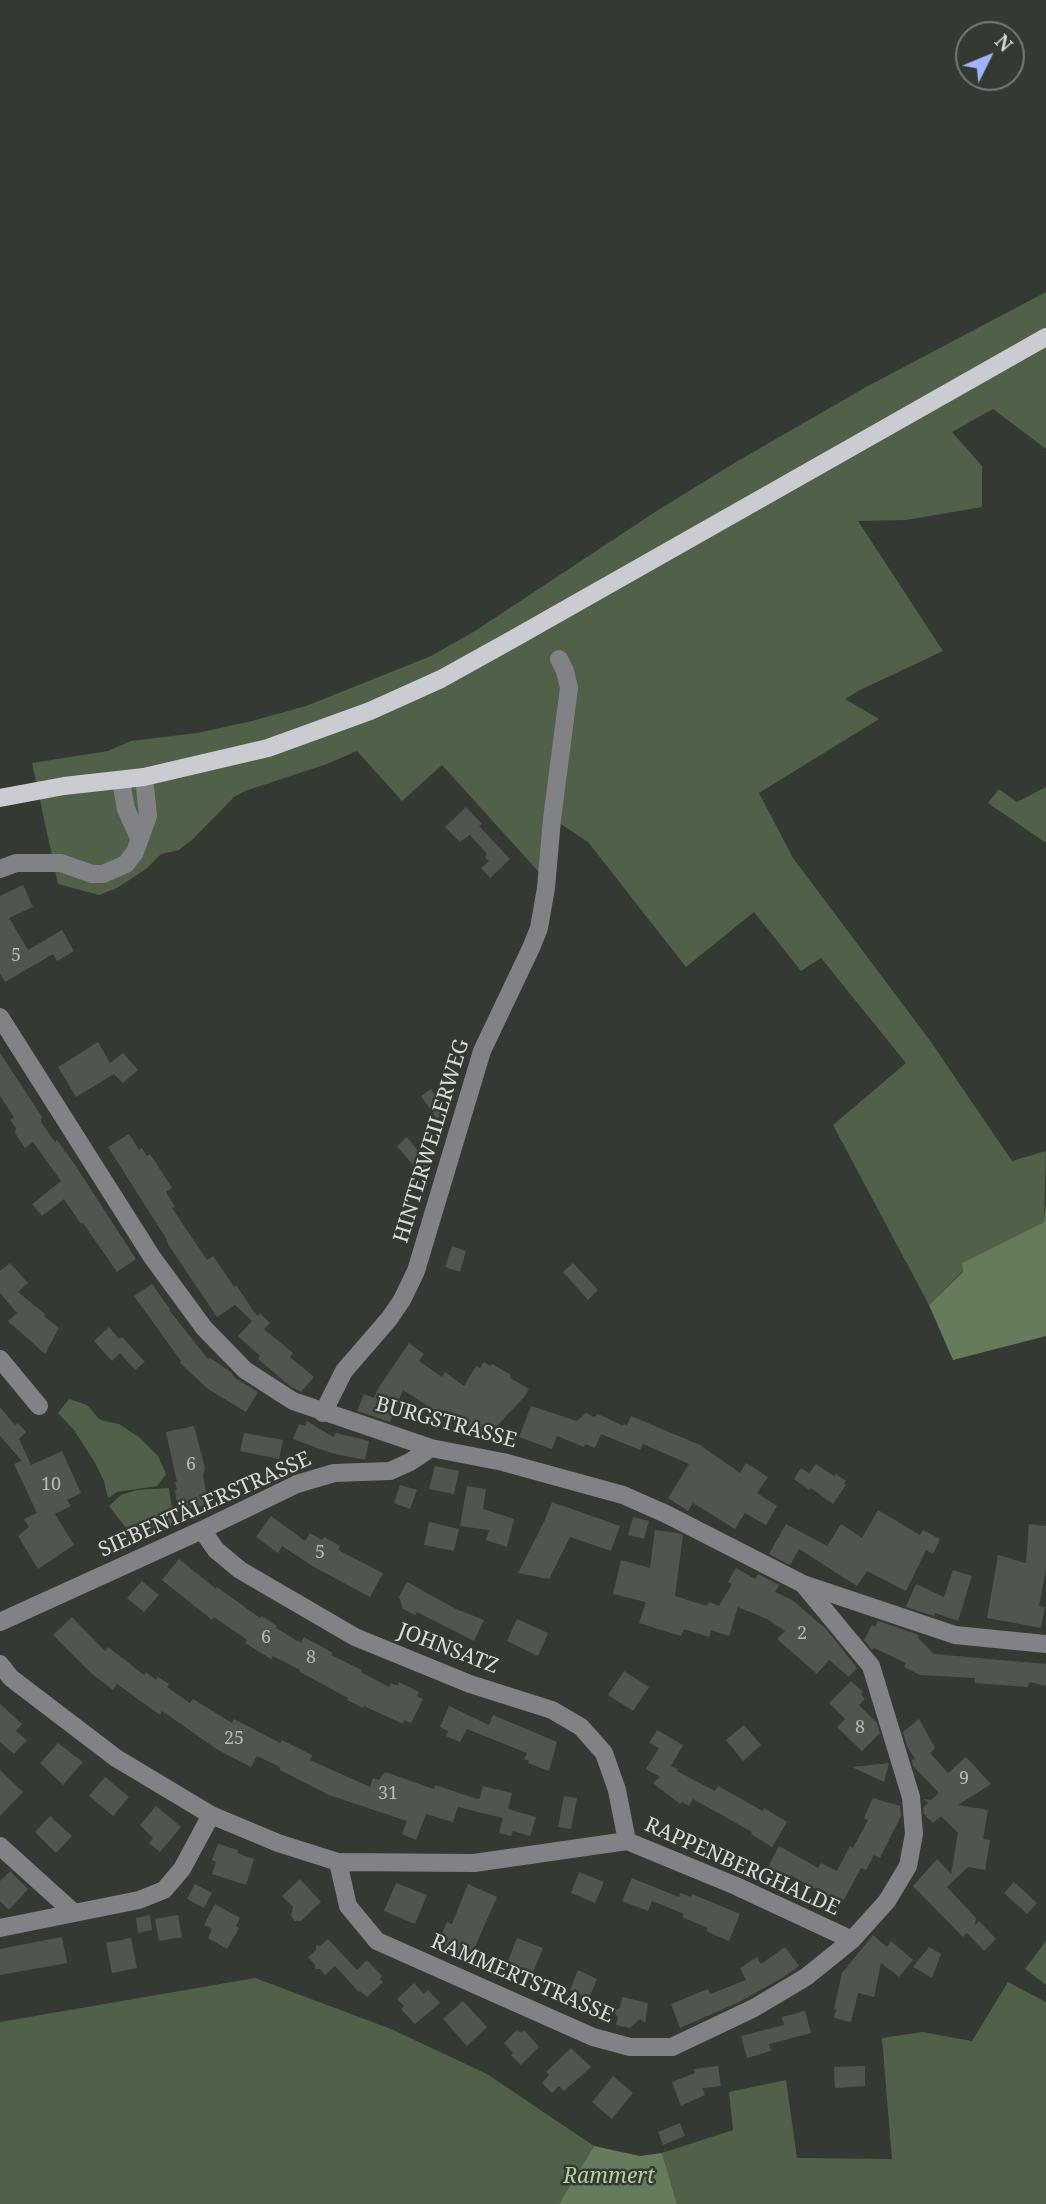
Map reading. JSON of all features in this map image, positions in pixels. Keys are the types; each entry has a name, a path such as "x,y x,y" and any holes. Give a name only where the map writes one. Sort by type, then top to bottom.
{"main road":[{"path":"0,798 64,786 144,777 268,748 370,711 441,678 1046,337"}],"street":[{"name":"HINTERWEILERWEG","path":"323,1413 344,1371 389,1319 402,1300 416,1270 482,1051 539,928 569,688 559,659"},
{"path":"0,869 16,863 61,863 92,874 103,874 125,864 135,852 148,816 144,777"},
{"path":"121,781 126,809 139,838"},
{"name":"BURGSTRASSE","path":"0,1017 152,1256 204,1328 245,1370 293,1401 431,1448 503,1462 623,1495 803,1584 955,1635 1046,1644"},
{"path":"0,1359 39,1406"},
{"name":"SIEBENTÄLERSTRASSE","path":"0,1622 297,1484 334,1473 390,1471 431,1448"},
{"name":"JOHNSATZ","path":"202,1530 216,1550 240,1570 355,1637 470,1684 552,1710 581,1727 604,1753 617,1790 628,1841"},
{"name":"RAMMERTSTRASSE","path":"338,1862 348,1906 377,1941 593,2038 630,2048 672,2047 754,2008 806,1977 852,1940 887,1900 908,1866 914,1834 911,1797 871,1666 803,1584"},
{"name":"RAPPENBERGHALDE","path":"0,1664 11,1678 116,1758 211,1815 278,1843 338,1862 474,1863 628,1841 736,1886 852,1940"},
{"path":"0,1928 139,1900 164,1890 182,1869 211,1815"},
{"path":"0,1846 73,1912"}],"green space":[{"path":"1046,292 1046,449 993,409 952,432 982,466 982,507 906,520 858,521 943,651 845,699 879,719 759,793 793,858 931,1042 1012,1161 1046,1151 1044,1222 962,1263 963,1271 929,1305 833,1125 906,1063 821,958 801,971 754,912 686,967 588,842 553,819 547,881 442,765 402,801 357,751 234,797 179,850 161,854 146,869 117,888 99,895 58,884 32,763 108,751 131,741 197,733 252,721 306,706 431,656 475,631 736,462 866,387"},
{"path":"1046,787 1046,843 988,803 999,789 1017,802"},
{"path":"1046,1203 1046,1336 953,1360 929,1305 963,1272 962,1263 1044,1222"},
{"path":"69,1399 87,1405 100,1420 119,1424 140,1438 158,1456 166,1474 157,1486 117,1492 108,1498 104,1481 94,1461 74,1430 58,1413"},
{"path":"169,1488 174,1523 162,1533 137,1542 109,1506 121,1495 137,1490"},
{"path":"1046,1941 1046,1985 1025,1969"},
{"path":"255,1978 391,2029 487,2074 594,2146 559,2204 0,2204 0,2022"},
{"path":"1008,1982 1046,2002 1046,2204 677,2204 662,2153 733,2130 729,2092 786,2080 797,2158 892,2159 882,2038 922,2032 972,2041"},
{"name":"Rammert","path":"594,2146 640,2156 662,2153 677,2204 559,2204"}],"building":[{"path":"466,807 482,824 479,826 510,859 490,878 481,868 489,861 485,857 487,854 470,835 460,842 445,827"},
{"path":"23,885 33,907 9,918 28,950 62,930 74,951 57,961 53,954 5,982 0,973 0,896"},
{"path":"98,1042 110,1063 123,1053 138,1070 123,1083 114,1074 76,1097 58,1067"},
{"path":"0,1053 42,1117 41,1122 75,1165 136,1259 117,1272 64,1199 42,1216 32,1204 61,1181 33,1142 25,1148 15,1133 16,1128 10,1120 14,1117 0,1096"},
{"path":"431,1089 447,1111 437,1119 421,1096"},
{"path":"129,1134 139,1150 142,1148 147,1156 150,1154 172,1188 166,1192 175,1207 172,1208 207,1260 213,1256 257,1316 260,1313 270,1323 264,1329 293,1353 290,1357 314,1377 301,1392 258,1359 260,1356 238,1336 252,1321 235,1305 217,1317 166,1241 108,1147"},
{"path":"407,1137 432,1168 422,1176 397,1146"},
{"path":"452,1246 466,1251 460,1272 445,1267"},
{"path":"10,1263 28,1283 18,1292 59,1328 45,1354 8,1321 17,1313 0,1293 0,1271"},
{"path":"573,1263 598,1290 588,1300 563,1272"},
{"path":"152,1284 208,1359 258,1392 246,1412 208,1389 180,1363 134,1296"},
{"path":"109,1327 145,1362 135,1370 120,1353 112,1361 94,1341"},
{"path":"409,1343 424,1354 419,1361 442,1377 445,1372 464,1386 476,1366 480,1368 484,1362 511,1375 510,1378 529,1389 484,1440 451,1412 447,1418 403,1390 390,1422 357,1411 364,1394 374,1398"},
{"path":"531,1406 577,1421 586,1413 594,1417 598,1414 623,1426 627,1425 631,1416 700,1445 740,1473 746,1463 768,1477 757,1493 777,1506 766,1525 745,1513 735,1529 693,1503 688,1511 668,1498 689,1464 643,1444 640,1450 601,1434 595,1448 585,1444 584,1447 557,1436 552,1449 519,1437"},
{"path":"0,1407 15,1425 18,1423 26,1432 19,1439 31,1465 62,1451 81,1493 67,1500 71,1506 55,1514 74,1545 38,1569 18,1536 29,1527 24,1519 37,1513 14,1464 22,1461 0,1436"},
{"path":"307,1421 333,1437 336,1433 369,1441 365,1460 331,1453 293,1439 299,1424 305,1426"},
{"path":"194,1426 205,1468 203,1476 209,1505 178,1510 175,1490 177,1482 166,1432"},
{"path":"244,1433 283,1440 279,1459 240,1451"},
{"path":"816,1464 846,1481 833,1504 794,1479 801,1468 809,1473"},
{"path":"435,1466 459,1471 454,1494 429,1489"},
{"path":"400,1485 417,1490 410,1509 394,1503"},
{"path":"467,1486 486,1489 483,1509 514,1519 507,1547 486,1540 489,1530 460,1526"},
{"path":"552,1502 620,1526 611,1551 570,1537 549,1579 518,1573 544,1522"},
{"path":"878,1510 920,1535 923,1530 940,1539 933,1554 926,1550 906,1591 867,1571 857,1586 799,1549 790,1565 769,1554 786,1524 827,1546 841,1524 862,1538"},
{"path":"271,1516 305,1541 310,1533 322,1540 324,1537 340,1546 338,1550 383,1573 370,1597 314,1567 282,1546 278,1553 256,1537"},
{"path":"633,1517 649,1521 644,1539 628,1535"},
{"path":"429,1522 459,1529 454,1551 424,1545"},
{"path":"1029,1524 1046,1526 1046,1569 1039,1606 1045,1607 1041,1628 987,1618 998,1555 1026,1563"},
{"path":"655,1530 683,1535 675,1596 707,1606 709,1602 719,1606 732,1584 728,1582 736,1568 755,1579 758,1574 779,1585 775,1592 792,1600 826,1629 857,1668 849,1677 829,1660 817,1674 777,1639 785,1631 767,1619 738,1607 729,1636 711,1630 709,1637 684,1629 681,1636 639,1623 646,1602 613,1594 621,1560 650,1568"},
{"path":"179,1559 216,1589 217,1587 301,1643 304,1637 389,1687 391,1683 398,1686 399,1682 419,1692 417,1696 423,1699 411,1723 404,1720 403,1724 347,1700 348,1698 300,1670 273,1656 271,1659 245,1643 247,1640 214,1617 212,1620 162,1580"},
{"path":"953,1570 972,1576 958,1621 906,1607 916,1584 944,1597"},
{"path":"142,1581 159,1595 144,1612 127,1598"},
{"path":"407,1582 456,1609 484,1620 474,1641 417,1612 415,1615 403,1609 399,1597"},
{"path":"72,1617 105,1651 108,1647 144,1675 146,1672 156,1680 158,1677 190,1703 193,1699 232,1723 234,1719 280,1743 282,1740 312,1755 310,1760 370,1787 373,1778 379,1780 385,1772 434,1789 435,1785 477,1799 480,1798 483,1786 512,1793 508,1809 536,1817 530,1836 513,1831 511,1836 499,1833 503,1818 458,1807 453,1822 426,1814 416,1840 402,1834 407,1821 329,1795 257,1756 251,1767 218,1750 162,1711 160,1715 117,1684 113,1690 91,1673 53,1635"},
{"path":"517,1619 548,1633 538,1656 507,1641"},
{"path":"878,1621 919,1635 918,1638 934,1654 1046,1664 1046,1686 1029,1682 1028,1687 975,1683 975,1678 920,1675 904,1667 906,1663 874,1648 872,1650 864,1640 872,1625 875,1627"},
{"path":"624,1671 649,1687 633,1711 608,1695"},
{"path":"851,1681 863,1692 861,1695 865,1699 859,1705 877,1723 880,1733 862,1751 837,1727 845,1719 829,1703"},
{"path":"0,1704 22,1724 16,1731 27,1740 14,1754 0,1742"},
{"path":"449,1706 489,1725 493,1715 557,1742 549,1771 528,1763 529,1761 524,1759 527,1753 467,1729 460,1742 446,1736 448,1731 440,1727"},
{"path":"919,1719 935,1748 930,1753 948,1773 966,1757 991,1784 958,1805 988,1810 983,1839 990,1840 985,1870 968,1867 947,1887 976,1918 975,1925 979,1921 996,1939 984,1951 967,1933 963,1937 913,1886 937,1859 951,1874 958,1833 941,1816 933,1823 924,1814 923,1808 928,1803 923,1799 931,1800 939,1793 913,1766 912,1760 915,1759 903,1732"},
{"path":"744,1725 761,1745 743,1761 726,1740"},
{"path":"657,1730 683,1745 671,1766 678,1769 677,1771 715,1791 718,1786 787,1822 772,1847 751,1834 752,1832 693,1799 689,1806 682,1802 680,1804 653,1783 660,1777 646,1769 659,1748 649,1743"},
{"path":"58,1743 83,1762 63,1785 40,1763"},
{"path":"889,1763 884,1782 852,1767"},
{"path":"0,1770 23,1792 0,1816"},
{"path":"105,1777 129,1797 113,1816 89,1796"},
{"path":"564,1796 577,1798 571,1829 558,1827"},
{"path":"873,1798 900,1806 901,1816 880,1858 874,1855 866,1870 861,1868 841,1905 791,1875 790,1878 768,1867 779,1846 818,1868 821,1863 837,1871 868,1820 864,1818"},
{"path":"156,1806 181,1827 160,1852 149,1843 153,1838 140,1825"},
{"path":"50,1816 72,1836 56,1853 35,1832"},
{"path":"218,1844 238,1850 237,1853 254,1859 246,1885 212,1874 216,1862 212,1860"},
{"path":"10,1871 28,1889 9,1910 0,1901 0,1881"},
{"path":"579,1872 604,1882 595,1903 571,1893"},
{"path":"632,1878 679,1897 680,1893 691,1897 692,1894 740,1914 729,1941 682,1917 684,1914 652,1901 648,1911 622,1901"},
{"path":"300,1879 321,1902 301,1921 295,1921 291,1916 293,1907 282,1896"},
{"path":"1014,1882 1037,1903 1027,1914 1004,1893"},
{"path":"396,1883 427,1895 415,1924 384,1911"},
{"path":"195,1884 212,1893 204,1908 187,1899"},
{"path":"468,1884 497,1897 470,1958 436,1947 447,1922 452,1924"},
{"path":"215,1904 240,1918 236,1926 239,1928 227,1949 208,1938 212,1929 204,1925"},
{"path":"150,1915 152,1930 138,1933 136,1918"},
{"path":"178,1915 182,1937 159,1941 155,1919"},
{"path":"873,1935 887,1947 891,1941 913,1960 899,1977 881,1963 874,1997 858,1993 851,2022 834,2018 842,1973"},
{"path":"62,1937 67,1963 0,1975 0,1949"},
{"path":"131,1938 137,1968 112,1973 106,1943"},
{"path":"517,1938 543,1948 532,1975 517,1969 519,1966 508,1961"},
{"path":"328,1939 357,1970 367,1960 382,1976 380,1979 383,1982 367,1997 335,1966 325,1975 320,1969 315,1969 308,1957 316,1950 316,1945 320,1946"},
{"path":"785,1947 799,1966 739,2002 680,2028 671,2004 708,1989 710,1994 746,1980 740,1968 757,1957 761,1964"},
{"path":"929,1947 941,1954 932,1978 913,1967"},
{"path":"578,1970 597,1979 589,1998 570,1990"},
{"path":"414,1983 424,1994 428,1990 440,2003 415,2024 401,2009 404,2006 397,1999"},
{"path":"622,1997 648,2003 645,2023 640,2019 630,2028 616,2025 618,2017 612,2011 620,2008"},
{"path":"463,2001 487,2027 467,2046 443,2019"},
{"path":"805,2011 811,2033 769,2044 771,2051 747,2058 741,2036 784,2025 782,2017"},
{"path":"517,2030 521,2033 524,2030 539,2047 521,2065 504,2043"},
{"path":"571,2048 591,2067 564,2091 559,2086 552,2093 542,2083 549,2075 546,2072"},
{"path":"718,2066 721,2086 702,2088 705,2095 681,2106 672,2082 695,2073 694,2069"},
{"path":"865,2066 865,2086 835,2088 834,2067"},
{"path":"613,2076 633,2093 612,2119 592,2102"},
{"path":"680,2123 685,2136 663,2145 658,2132"}]}
